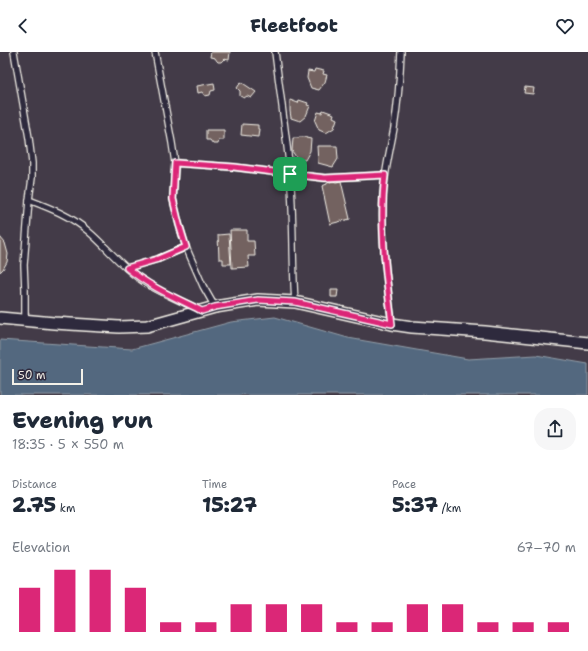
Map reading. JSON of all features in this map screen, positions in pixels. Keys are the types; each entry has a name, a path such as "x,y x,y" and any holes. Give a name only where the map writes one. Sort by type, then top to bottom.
{"street":[{"path":"0,318 119,327 146,326 215,307 258,300 295,302 392,324 412,327 485,332 588,343"}],"lane":[{"path":"14,52 32,163 24,265 25,320"},
{"path":"155,52 175,163 173,199 186,247 203,286 215,307"},
{"path":"275,52 290,174 295,302"},
{"path":"392,324 383,230 383,196 398,97 401,52"},
{"path":"175,163 234,167 325,178 385,175"},
{"path":"29,200 56,210 75,221 140,279 202,311"},
{"path":"127,268 158,259 186,247"}],"water":[{"path":"275,317 348,338 468,359 536,355 588,364 588,395 0,395 0,340 132,349 231,322"}],"building":[{"path":"211,52 230,52 229,60 224,59 221,62 218,62 215,58 210,57"},
{"path":"315,69 324,71 323,74 327,75 325,82 319,90 311,88 307,78 308,71 314,72"},
{"path":"241,82 256,92 251,98 247,96 244,98 240,96 240,91 237,88"},
{"path":"214,83 215,90 211,91 210,95 205,96 202,92 198,93 197,86"},
{"path":"525,87 534,88 533,94 524,93"},
{"path":"290,100 298,103 299,100 308,103 307,105 310,106 306,116 300,121 291,118"},
{"path":"323,110 334,114 333,117 337,119 334,128 326,133 319,130 315,121 318,112 322,113"},
{"path":"242,124 258,125 258,137 241,135"},
{"path":"206,130 224,130 224,140 219,140 218,144 213,144 210,140 206,140"},
{"path":"299,137 311,139 310,151 305,160 298,160 292,151 293,138"},
{"path":"317,146 337,146 338,159 333,167 318,163"},
{"path":"333,181 341,181 350,219 330,224 322,186"},
{"path":"230,230 247,230 247,241 254,241 255,256 248,256 249,267 232,268"},
{"path":"229,234 231,264 223,264 223,259 219,259 218,235"},
{"path":"0,237 5,243 8,254 7,262 0,272"},
{"path":"331,290 338,290 337,297 331,297"}],"route":[{"path":"175,163 234,167 290,174 325,178 385,175 383,196 383,230 392,324 295,302 258,300 215,307 202,311 159,290 140,279 127,268 158,259 186,247 173,199 175,163"}]}
